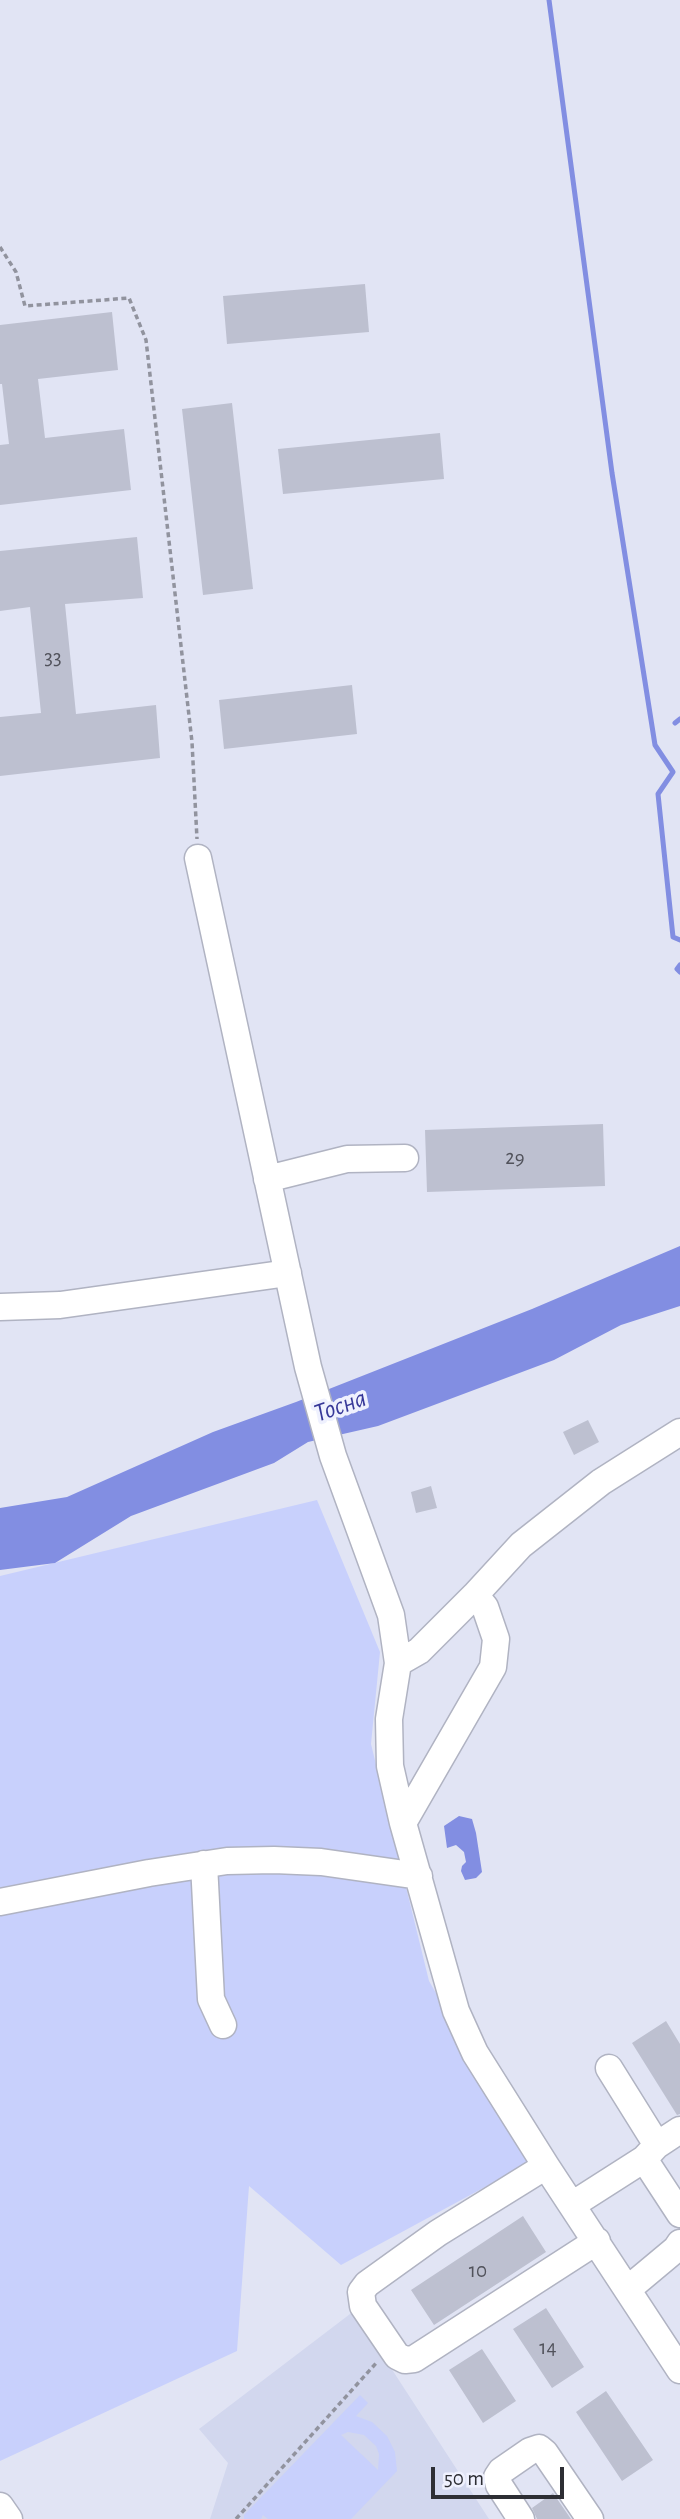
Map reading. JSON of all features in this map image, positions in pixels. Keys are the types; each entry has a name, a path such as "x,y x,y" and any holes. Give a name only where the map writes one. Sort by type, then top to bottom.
{"street":[{"path":"198,858 308,1367 333,1456 391,1615 398,1663 389,1720 390,1766 456,2011 475,2053 680,2370"},
{"path":"267,1180 347,1159 405,1158"},
{"path":"0,1307 60,1305 288,1273"},
{"path":"398,1663 419,1651 521,1545 601,1482 680,1432"},
{"path":"404,1823 493,1667 496,1639 485,1607 475,1595"},
{"path":"0,1902 228,1861 286,1860 419,1876"},
{"path":"204,1864 211,1999 223,2025"},
{"path":"609,2068 680,2214"},
{"path":"572,2205 680,2130"},
{"path":"546,2166 438,2233 367,2284 361,2292 363,2306 397,2356 405,2360 414,2358 597,2241"},
{"path":"628,2289 680,2243"},
{"path":"521,2519 499,2485 497,2477 501,2470 539,2448 590,2519"},
{"path":"0,2505 9,2519"}],"path":[{"path":"0,247 16,272 25,306 129,298 145,340 192,741 198,858"},
{"path":"236,2519 391,2347"}],"shaded area":[{"path":"317,1500 380,1652 371,1744 429,1981 533,2161 341,2265 249,2186 237,2351 0,2461 0,1576"},
{"path":"354,2311 489,2519 210,2519 228,2463 199,2429"},
{"path":"360,2395 368,2403 356,2416 372,2422 387,2436 395,2452 397,2471 351,2519 268,2519 263,2515 261,2519 244,2519 244,2515","holes":["348,2432 364,2435 376,2446 379,2454 378,2470 341,2435"]}],"water":[{"name":"Тосна","path":"680,1246 680,1306 621,1325 554,1360 378,1426 308,1442 274,1463 131,1516 55,1563 0,1570 0,1508 67,1497 213,1432 532,1309"},
{"path":"459,1816 472,1819 476,1833 482,1872 476,1878 465,1880 461,1871 466,1862 464,1852 456,1845 447,1848 444,1826"}],"building":[{"path":"365,284 369,332 227,344 223,296"},
{"path":"112,312 118,370 38,379 45,438 124,429 131,490 0,505 0,445 9,444 0,384 0,325"},
{"path":"232,403 253,589 203,595 182,409"},
{"path":"440,433 444,479 283,494 278,449"},
{"path":"137,537 143,598 65,604 76,714 156,705 160,758 0,776 0,717 41,713 30,607 0,611 0,551"},
{"path":"352,685 357,734 224,749 219,700"},
{"path":"603,1124 605,1186 427,1192 425,1130"},
{"path":"588,1420 599,1442 574,1455 563,1432"},
{"path":"431,1486 437,1508 416,1513 411,1492"},
{"path":"666,2021 680,2044 680,2114 677,2115 632,2043"},
{"path":"523,2216 546,2252 434,2325 411,2290"},
{"path":"546,2308 584,2367 552,2388 513,2329"},
{"path":"482,2349 516,2401 483,2423 449,2370"},
{"path":"606,2391 653,2460 622,2481 576,2412"},
{"path":"553,2493 571,2519 537,2519 532,2508"}],"waterway":[{"path":"549,0 612,473 655,745 673,772 658,794 673,937 680,940"},
{"path":"675,723 680,719"},
{"path":"680,965 677,969 680,972"}]}
